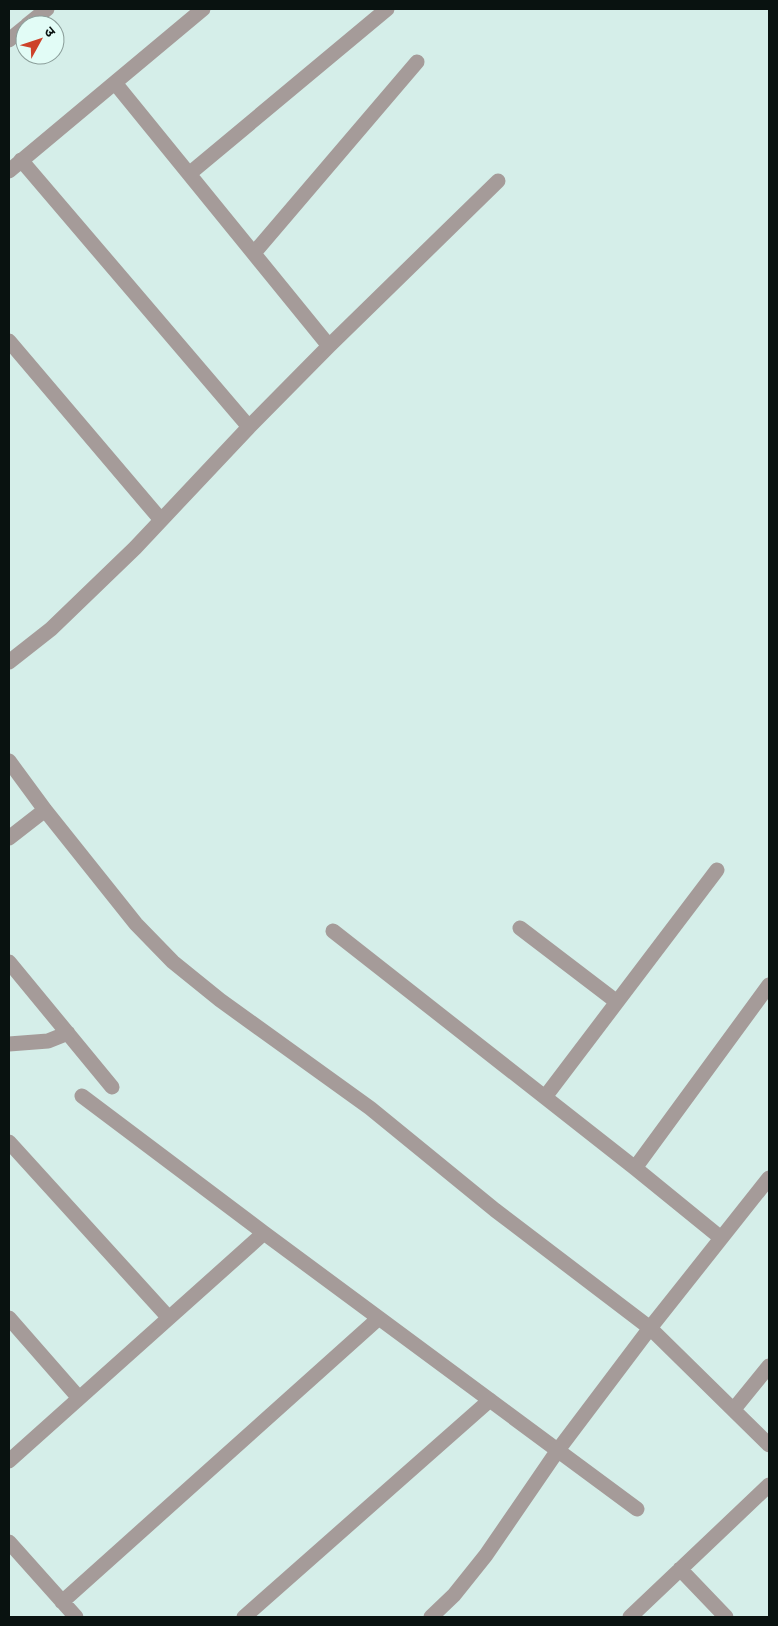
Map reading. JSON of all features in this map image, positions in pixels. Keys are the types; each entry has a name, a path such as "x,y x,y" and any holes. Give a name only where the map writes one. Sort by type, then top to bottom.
{"street":[{"path":"9,171 203,9"},
{"path":"189,174 387,9"},
{"path":"254,253 417,62"},
{"path":"115,83 329,346"},
{"path":"22,160 249,427"},
{"path":"9,662 51,629 135,548 249,427 329,346 498,181"},
{"path":"9,341 161,520"},
{"path":"9,762 136,924 173,962 220,1000 370,1108 495,1210 650,1328 769,1445"},
{"path":"9,838 45,810"},
{"path":"545,1097 717,870"},
{"path":"520,928 617,1002"},
{"path":"332,931 722,1238"},
{"path":"9,962 112,1087"},
{"path":"635,1168 769,985"},
{"path":"9,1044 48,1042 68,1033"},
{"path":"82,1096 637,1509"},
{"path":"9,1142 168,1318"},
{"path":"430,1617 454,1595 486,1555 558,1450 650,1328 769,1178"},
{"path":"9,1461 264,1233"},
{"path":"9,1318 79,1398"},
{"path":"62,1602 379,1318"},
{"path":"734,1409 769,1366"},
{"path":"244,1617 490,1400"},
{"path":"630,1617 769,1485"},
{"path":"9,1542 76,1617"},
{"path":"680,1569 726,1617"}]}
